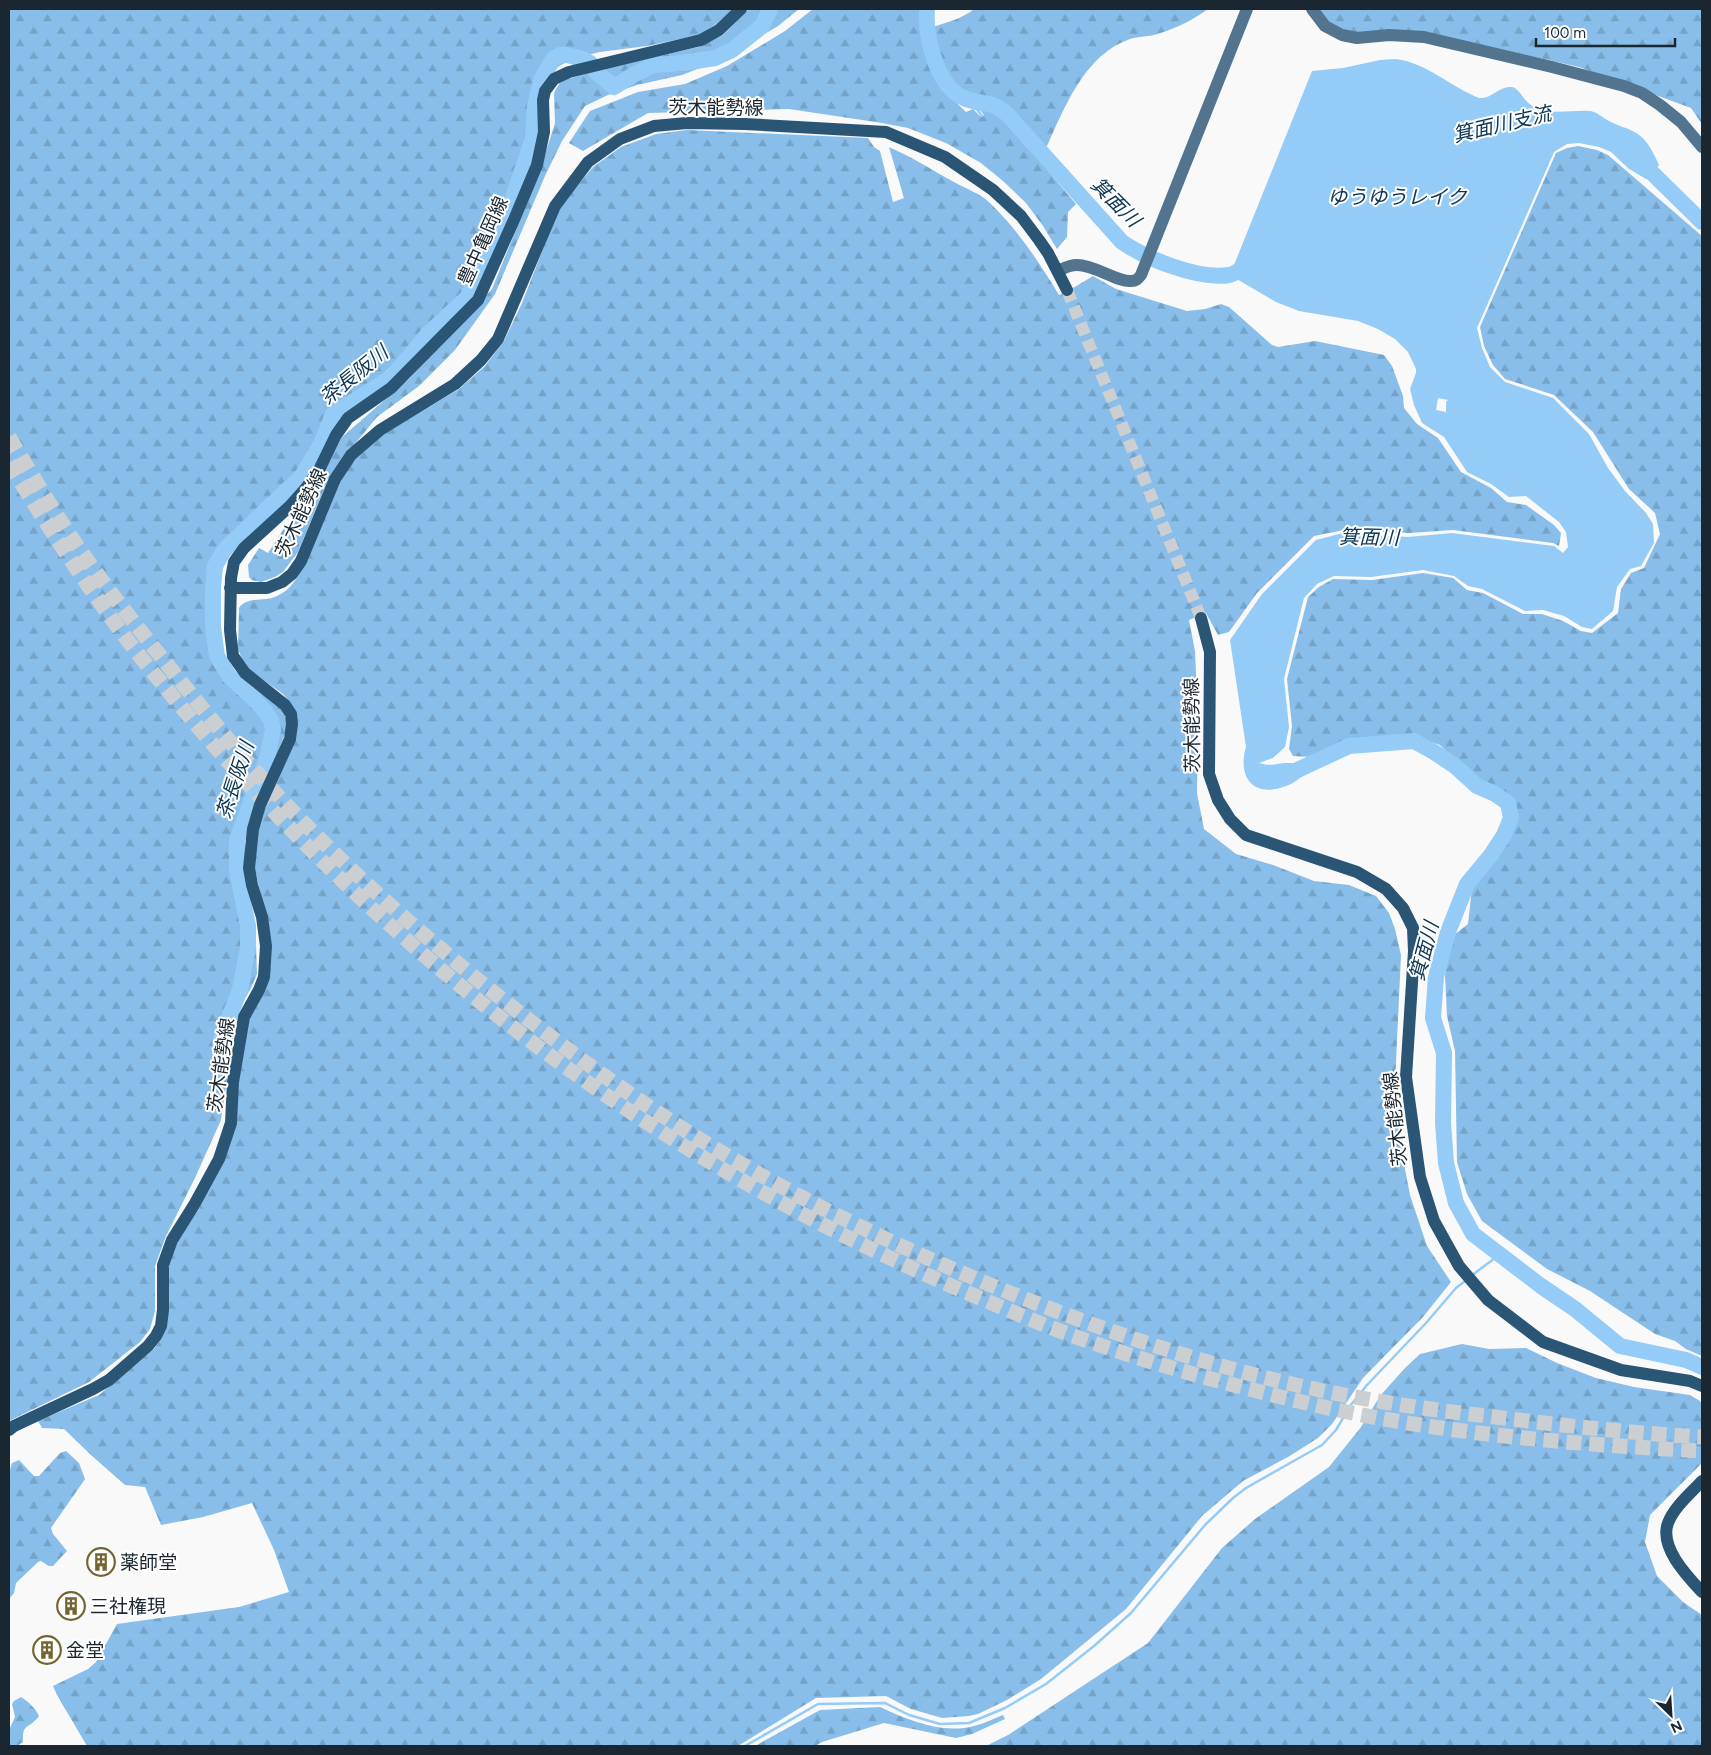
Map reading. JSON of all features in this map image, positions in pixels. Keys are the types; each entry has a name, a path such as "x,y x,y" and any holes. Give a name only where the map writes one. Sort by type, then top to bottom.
{"main road":[{"name":"豊中亀岡線","path":"230,588 233,565 240,552 290,506 306,488 319,470 336,435 348,418 391,388 478,300 536,165 544,138 543,100 546,88 552,81 560,76 591,67 701,40 719,30 740,9"},
{"name":"茨木能勢線","path":"9,1430 109,1380 148,1346 156,1336 163,1310 163,1265 172,1240 219,1159 231,1123 233,1082 244,1017 264,977 266,946 262,917 252,886 249,868 253,829 260,805 291,736 292,724 290,714 282,702 245,673 233,656 230,641 230,588 267,588 282,582 291,575 301,561 335,479 351,456 380,430 455,384 481,360 498,339 555,206 588,162 620,139 654,126 687,122 886,132 932,151 961,166 980,180 1020,216 1039,240 1067,290"},
{"name":"茨木能勢線","path":"1201,618 1210,652 1209,774 1218,800 1230,819 1246,835 1357,872 1379,884 1403,908 1413,928 1414,951 1406,1078 1420,1177 1434,1221 1459,1266 1488,1300 1543,1342 1621,1370 1690,1381 1702,1386"},
{"path":"1702,1481 1675,1510 1668,1522 1666,1534 1670,1547 1684,1574 1702,1592"}],"street":[{"path":"1056,269 1071,265 1083,266 1126,281 1139,278 1247,9"},
{"path":"1312,9 1325,26 1342,35 1357,38 1389,35 1416,36 1491,52 1624,86 1642,93 1681,122 1702,147"}],"green space":[{"path":"9,9 734,9 715,25 699,35 647,46 578,57 561,65 544,77 535,91 537,120 535,150 523,185 476,283 334,422 317,464 288,498 238,542 226,558 221,574 220,642 223,656 227,666 238,677 273,701 284,712 286,731 258,799 232,871 251,921 256,944 257,974 237,1013 221,1120 166,1236 155,1266 155,1311 150,1329 140,1342 89,1382 9,1421"},
{"path":"749,9 799,9 778,26 723,59 682,75 637,85 608,95 585,106 562,141 545,176 495,294 455,350 419,386 377,417 341,461 324,489 298,552 283,572 261,582 252,580 249,577 248,565 259,548 268,553 283,530 293,521 293,516 296,514 295,508 319,480 342,437 409,379 492,289 539,173 555,123 554,94 560,83 591,72 698,47 723,35"},
{"path":"813,9 922,9 923,39 932,66 946,90 966,112 973,109 981,117 984,115 978,107 991,110 1001,117 1054,175 1053,177 1076,204 1068,212 1067,237 1057,249 1026,203 981,163 946,143 908,128 789,109 648,113 583,151 569,143 590,111 638,92 685,84 727,66 785,31"},
{"path":"974,9 1208,9 1170,30 1130,39 1100,57 1078,84 1046,148 1008,107 998,100 965,91 952,80 942,63 933,27 959,18"},
{"path":"1318,9 1702,9 1702,124 1691,108 1579,67 1446,37 1352,33 1330,23"},
{"path":"687,130 868,138 874,147 880,151 893,202 904,198 889,147 986,200 1019,235 1059,295 1093,276 1116,289 1187,311 1205,309 1221,304 1229,307 1272,345 1278,347 1315,341 1384,355 1392,366 1403,396 1404,408 1417,424 1438,438 1461,472 1491,488 1507,502 1526,505 1554,525 1561,533 1559,546 1553,543 1453,530 1409,533 1344,530 1314,536 1257,593 1229,632 1218,635 1206,613 1189,620 1195,651 1198,722 1197,793 1204,829 1236,854 1273,865 1314,881 1349,885 1376,896 1389,913 1401,955 1395,1084 1405,1169 1410,1195 1427,1246 1451,1282 1423,1317 1363,1378 1332,1424 1318,1438 1288,1457 1243,1481 1202,1516 1126,1609 1041,1679 1007,1700 978,1714 942,1718 911,1709 886,1696 816,1698 738,1746 87,1746 53,1686 88,1669 96,1662 117,1624 239,1607 289,1592 274,1550 252,1503 203,1517 161,1525 145,1487 125,1485 64,1429 42,1428 38,1421 99,1395 154,1349 161,1339 169,1264 176,1241 199,1209 237,1082 248,1017 264,992 266,915 254,866 256,830 286,759 288,700 283,694 251,671 242,659 238,649 239,608 247,602 273,598 289,588 295,581 302,569 338,481 355,457 382,435 459,389 485,366 504,341 522,303 559,208 593,167 621,147 656,134"},
{"path":"1578,146 1597,150 1608,155 1702,236 1702,1356 1686,1349 1675,1341 1655,1334 1590,1291 1547,1269 1482,1221 1467,1194 1457,1162 1455,1051 1447,1016 1445,976 1449,949 1454,935 1468,924 1472,887 1510,837 1516,820 1513,799 1477,781 1440,745 1416,737 1347,742 1310,757 1293,756 1289,749 1292,726 1287,679 1308,597 1319,587 1333,579 1372,580 1423,573 1453,578 1467,590 1483,593 1523,614 1542,614 1563,621 1581,631 1592,633 1618,613 1621,589 1631,573 1644,568 1660,534 1655,513 1629,489 1593,432 1554,395 1505,379 1493,365 1484,346 1480,327 1556,153"},
{"path":"1462,1344 1489,1349 1526,1348 1557,1363 1596,1378 1634,1387 1690,1395 1700,1401 1702,1405 1702,1463 1650,1515 1645,1542 1657,1576 1683,1602 1702,1615 1702,1746 986,1746 1008,1735 1148,1643 1222,1548 1255,1519 1329,1467 1361,1427 1380,1396 1405,1368 1420,1354"},
{"path":"66,1451 79,1463 85,1479 51,1528 53,1534 67,1551 53,1566 49,1566 41,1561 38,1562 16,1583 14,1593 9,1599 9,1473 12,1463 19,1460 34,1476 39,1476 60,1453"},
{"path":"21,1697 36,1710 39,1716 25,1729 23,1742 17,1746 9,1746 9,1730 15,1717 12,1704"},
{"path":"880,1707 913,1721 935,1727 958,1728 974,1726 1003,1715 1005,1719 972,1734 956,1738 884,1723 822,1742 815,1746 755,1746 820,1710"}],"water":[{"name":"ゆうゆうレイク","path":"1396,59 1407,61 1429,70 1479,98 1488,97 1503,88 1511,87 1517,90 1528,103 1536,108 1556,112 1594,112 1612,123 1638,134 1645,140 1653,152 1659,165 1646,179 1629,169 1611,152 1599,147 1579,143 1567,144 1554,152 1477,328 1482,348 1490,367 1505,382 1553,398 1589,434 1608,468 1653,524 1654,543 1641,566 1630,569 1617,587 1613,611 1592,629 1582,627 1564,616 1543,610 1525,611 1482,589 1468,586 1454,576 1423,570 1371,577 1334,576 1317,584 1304,598 1284,679 1289,727 1285,747 1273,758 1259,763 1271,765 1309,761 1313,767 1298,780 1285,787 1270,790 1261,789 1254,786 1245,774 1244,757 1246,747 1230,640 1262,594 1316,540 1343,533 1408,537 1452,533 1554,546 1563,553 1568,547 1566,532 1559,522 1526,496 1509,497 1491,484 1467,472 1444,437 1422,423 1414,405 1410,389 1416,369 1408,352 1395,339 1378,329 1358,321 1299,311 1276,302 1230,275 1312,71"}],"pier":[{"path":"1438,398 1448,400 1446,402 1446,412 1436,410"}],"waterway":[{"name":"茶長阪川","path":"219,1068 221,1039 240,989 248,947 248,926 237,871 237,840 267,758 273,730 271,720 265,711 229,676 217,656 213,627 215,566 230,544 302,476 321,444 333,414 392,377 428,334 467,298 508,212 533,138 535,106 541,80 553,59 560,55 583,59 590,63 596,72 614,87 654,65 715,58 732,50 762,26 770,9"},
{"name":"箕面川","path":"927,9 930,46 939,72 946,83 954,92 964,98 996,106 1007,114 1122,242 1145,255 1174,267 1203,274 1229,275 1237,272 1249,263"},
{"path":"970,100 982,116"},
{"name":"箕面川支流","path":"1638,159 1702,222"},
{"name":"箕面川","path":"1291,773 1349,746 1414,741 1455,766 1477,786 1495,794 1508,803 1511,818 1504,835 1491,855 1467,884 1448,932 1436,977 1433,1018 1444,1053 1443,1123 1446,1163 1456,1203 1473,1234 1541,1286 1575,1309 1620,1346 1686,1360 1702,1367"},
{"path":"1471,1276 1499,1255"},
{"path":"745,1746 818,1704 885,1703 909,1715 940,1724 969,1723 1005,1708 1046,1684 1094,1646 1131,1613 1205,1525 1233,1498 1246,1488 1322,1445 1336,1430 1350,1406 1367,1385 1426,1323 1456,1288 1465,1281"}],"tunnel":[{"path":"1067,290 1201,618"},
{"path":"9,437 71,536 138,628 240,753 274,792 330,849 413,925 531,1022 640,1101 736,1161 776,1184 859,1226 985,1283 1137,1340 1211,1363 1286,1383 1365,1399 1567,1426 1702,1437"},
{"path":"9,463 78,571 142,658 174,698 256,792 342,881 433,963 529,1040 629,1110 733,1175 841,1234 954,1287 1068,1334 1190,1373 1315,1405 1410,1423 1556,1441 1702,1451"}],"place":[{"name":"薬師堂","path":"101,1562"},
{"name":"三社権現","path":"71,1606"},
{"name":"金堂","path":"47,1650"}]}
